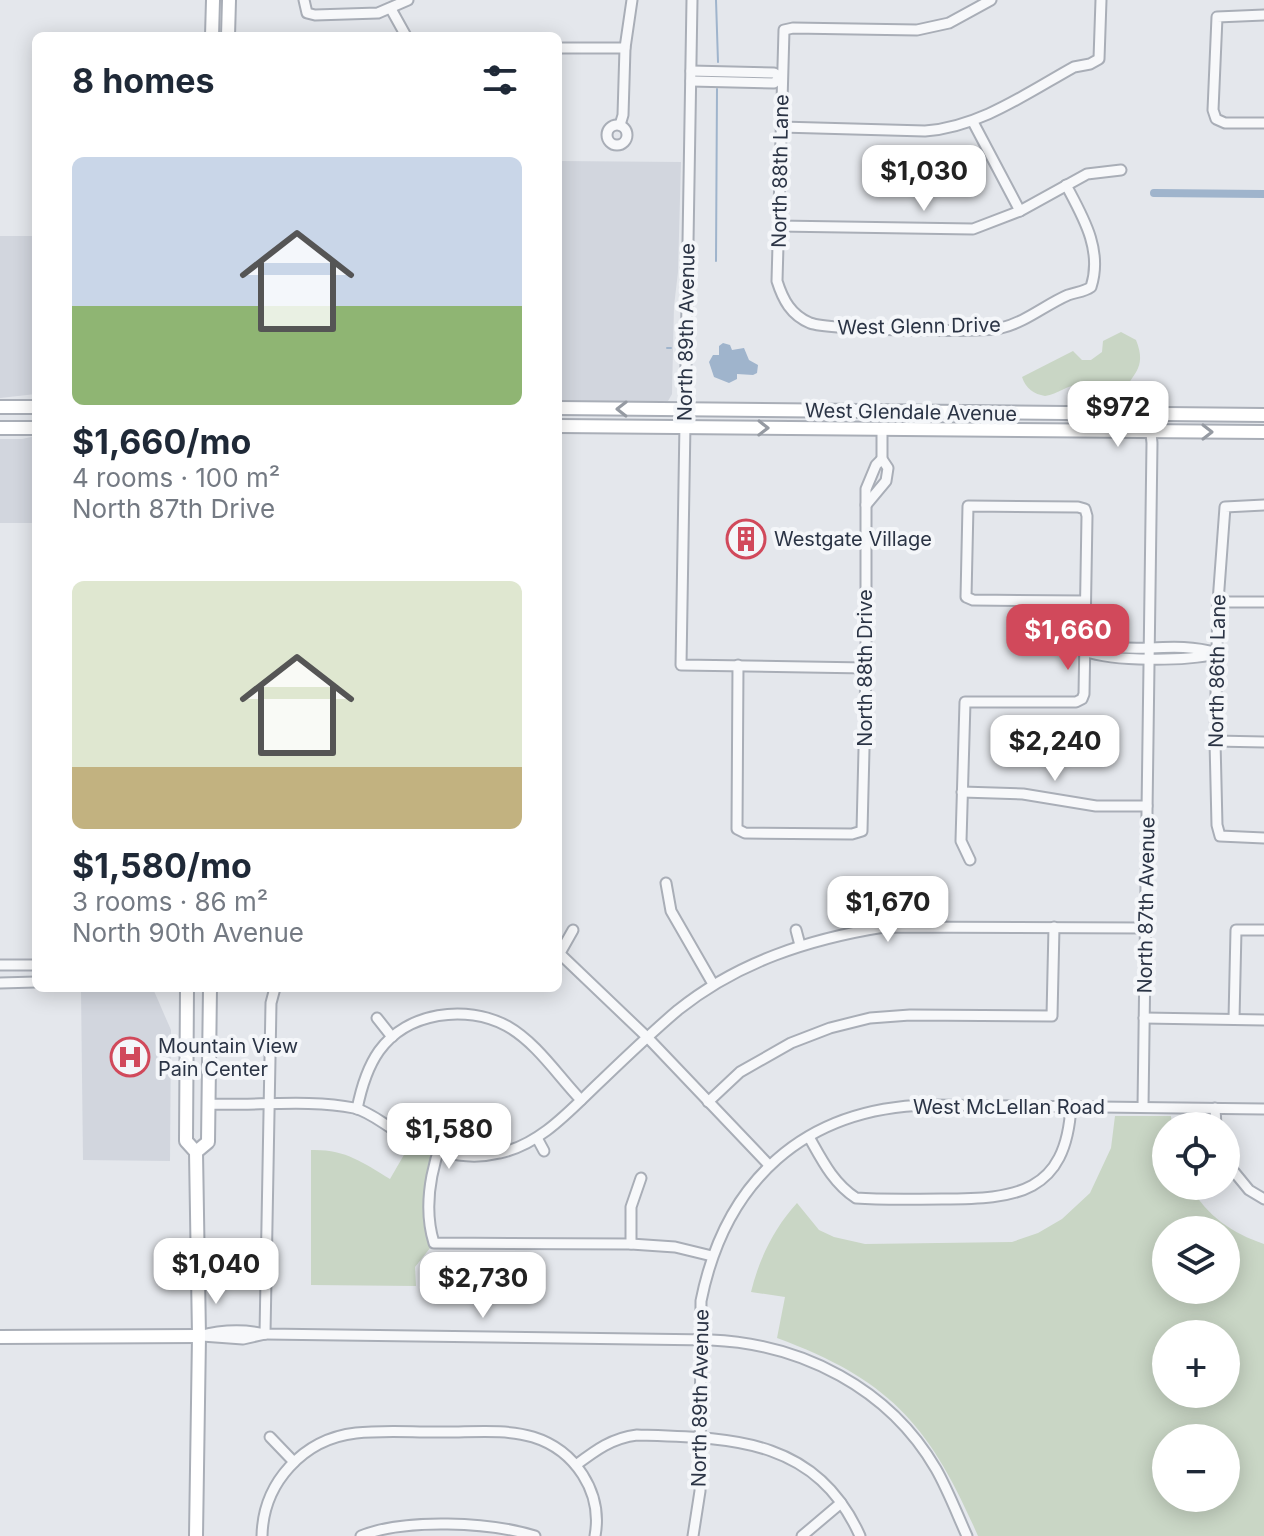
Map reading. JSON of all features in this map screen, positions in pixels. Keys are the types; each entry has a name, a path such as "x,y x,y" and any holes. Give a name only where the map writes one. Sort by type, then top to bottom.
{"main road":[{"path":"212,32 213,0"},
{"path":"228,32 229,0"},
{"path":"2,411 32,407"},
{"name":"West Glendale Avenue","path":"562,408 1264,415"},
{"path":"882,411 882,429"},
{"name":"West Glendale Avenue","path":"562,426 1264,432"},
{"path":"0,428 32,428"},
{"path":"187,992 186,1141 196,1152 199,1336 196,1536"},
{"path":"196,1152 208,1142 210,992"},
{"path":"0,1337 199,1336"}],"street":[{"path":"304,0 307,13 378,13 408,0"},
{"path":"620,125 632,0"},
{"name":"North 89th Avenue","path":"692,0 681,665 738,665"},
{"name":"North 88th Lane","path":"790,309 777,281 784,30 917,30 949,23 991,0"},
{"path":"781,127 925,131 949,129 973,122 1074,67 1099,59 1101,0"},
{"path":"391,9 404,32"},
{"path":"1264,15 1217,17 1213,110 1216,119 1225,123 1264,123"},
{"path":"562,48 625,48"},
{"path":"691,76 774,73 781,77"},
{"path":"973,122 1020,211"},
{"path":"778,226 962,230 985,226 1020,211 1087,174 1121,170"},
{"name":"West Glenn Drive","path":"790,309 811,323 827,327 991,330 1019,322 1069,295 1091,287 1094,243 1066,185"},
{"name":"North 87th Avenue","path":"1143,1107 1150,653 1149,414"},
{"name":"North 88th Drive","path":"882,429 882,459 888,468 886,481"},
{"name":"North 88th Drive","path":"738,665 737,829 745,833 852,834 862,831 866,489 876,465 882,459"},
{"path":"866,505 886,481 873,475"},
{"name":"North 86th Lane","path":"1264,505 1225,507 1218,602 1215,741 1217,825 1220,836 1264,838"},
{"path":"970,860 961,841 965,702 1076,702 1082,699 1085,651 1085,601 1085,509 968,506 966,597 973,600 1085,601"},
{"path":"1218,602 1264,602"},
{"path":"1187,646 1187,658"},
{"path":"1085,651 1099,657 1187,646 1217,653"},
{"path":"1150,653 1187,658 1217,653"},
{"path":"738,665 866,668"},
{"path":"1215,741 1264,742"},
{"path":"962,792 1023,794 1096,806 1147,806"},
{"path":"666,883 671,911 713,984"},
{"path":"208,1104 357,1109 412,1141 440,1153 466,1157 501,1153 537,1138 713,984 756,962 800,945 884,927 1146,928"},
{"path":"708,1102 740,1072 791,1043 830,1028 870,1018 910,1015 1052,1016 1054,927"},
{"path":"562,947 573,930"},
{"path":"796,930 800,945"},
{"path":"1234,1019 1236,930 1264,930"},
{"path":"562,955 648,1038 769,1165"},
{"path":"0,965 32,965"},
{"path":"0,983 32,982"},
{"path":"265,1334 268,1105 274,992"},
{"path":"357,1109 378,1052 392,1037 412,1024 442,1014 478,1015 506,1026 523,1038 581,1100"},
{"path":"377,1018 392,1037"},
{"path":"1144,1018 1264,1020"},
{"name":"West McLellan Road","path":"769,1165 809,1137 844,1120 886,1108 928,1105 1264,1109"},
{"path":"809,1137 842,1189 856,1198 991,1199 1022,1192 1038,1183 1054,1167 1069,1133 1071,1106"},
{"path":"1215,1108 1215,1112"},
{"path":"456,1112 448,1125 429,1194 429,1227 434,1243 631,1244 675,1247 712,1256"},
{"path":"537,1138 544,1151"},
{"name":"North 89th Avenue","path":"693,1536 700,1491 701,1301 712,1256 741,1198 769,1165"},
{"path":"631,1244 631,1207 641,1178"},
{"path":"1240,1179 1249,1190 1264,1199"},
{"path":"199,1336 243,1339 265,1334 700,1339 756,1344 796,1355 840,1375 878,1401 911,1434 931,1460 967,1536"},
{"path":"262,1536 264,1514 272,1490 294,1462 330,1439 355,1433 506,1433 532,1437 553,1445 576,1465 589,1483 595,1503 595,1536"},
{"path":"270,1437 294,1462"},
{"path":"576,1465 601,1446 620,1437 741,1440 780,1452 808,1470 841,1503 860,1536"},
{"path":"802,1536 841,1503"},
{"path":"361,1536 412,1525 492,1526 535,1536"}],"shaded area":[{"path":"562,161 681,162 672,394 668,401 562,401"},
{"path":"0,236 32,236 32,394 0,398"},
{"path":"32,437 32,523 0,523 0,439"},
{"path":"81,992 154,992 171,1030 170,1161 83,1160"}],"green space":[{"path":"1121,332 1136,340 1140,358 1137,371 1121,398 1093,398 1089,389 1077,385 1045,396 1026,385 1022,377 1073,351 1082,360 1091,360 1102,352 1103,341"},
{"path":"1115,1116 1152,1116 1152,1200 1199,1200 1215,1216 1152,1216 1152,1304 1240,1304 1240,1234 1264,1244 1264,1536 978,1536 942,1465 902,1412 878,1390 850,1371 777,1338 785,1297 751,1292 768,1244 797,1203 819,1230 865,1244 1012,1242 1038,1233 1062,1219 1090,1193 1111,1148"},
{"path":"412,1141 440,1153 432,1178 434,1243 415,1267 416,1286 311,1285 311,1150 344,1154 390,1179"}],"water":[{"path":"723,343 730,345 732,350 744,348 749,360 758,365 757,373 737,374 737,379 729,383 714,377 709,362 713,355 719,355 719,346"}],"waterway":[{"path":"716,0 718,62"},
{"path":"716,261 717,89"},
{"path":"1154,193 1264,194"}],"place":[{"name":"Westgate Village","path":"746,539"},
{"name":"Mountain View Pain Center","path":"130,1057"}]}
